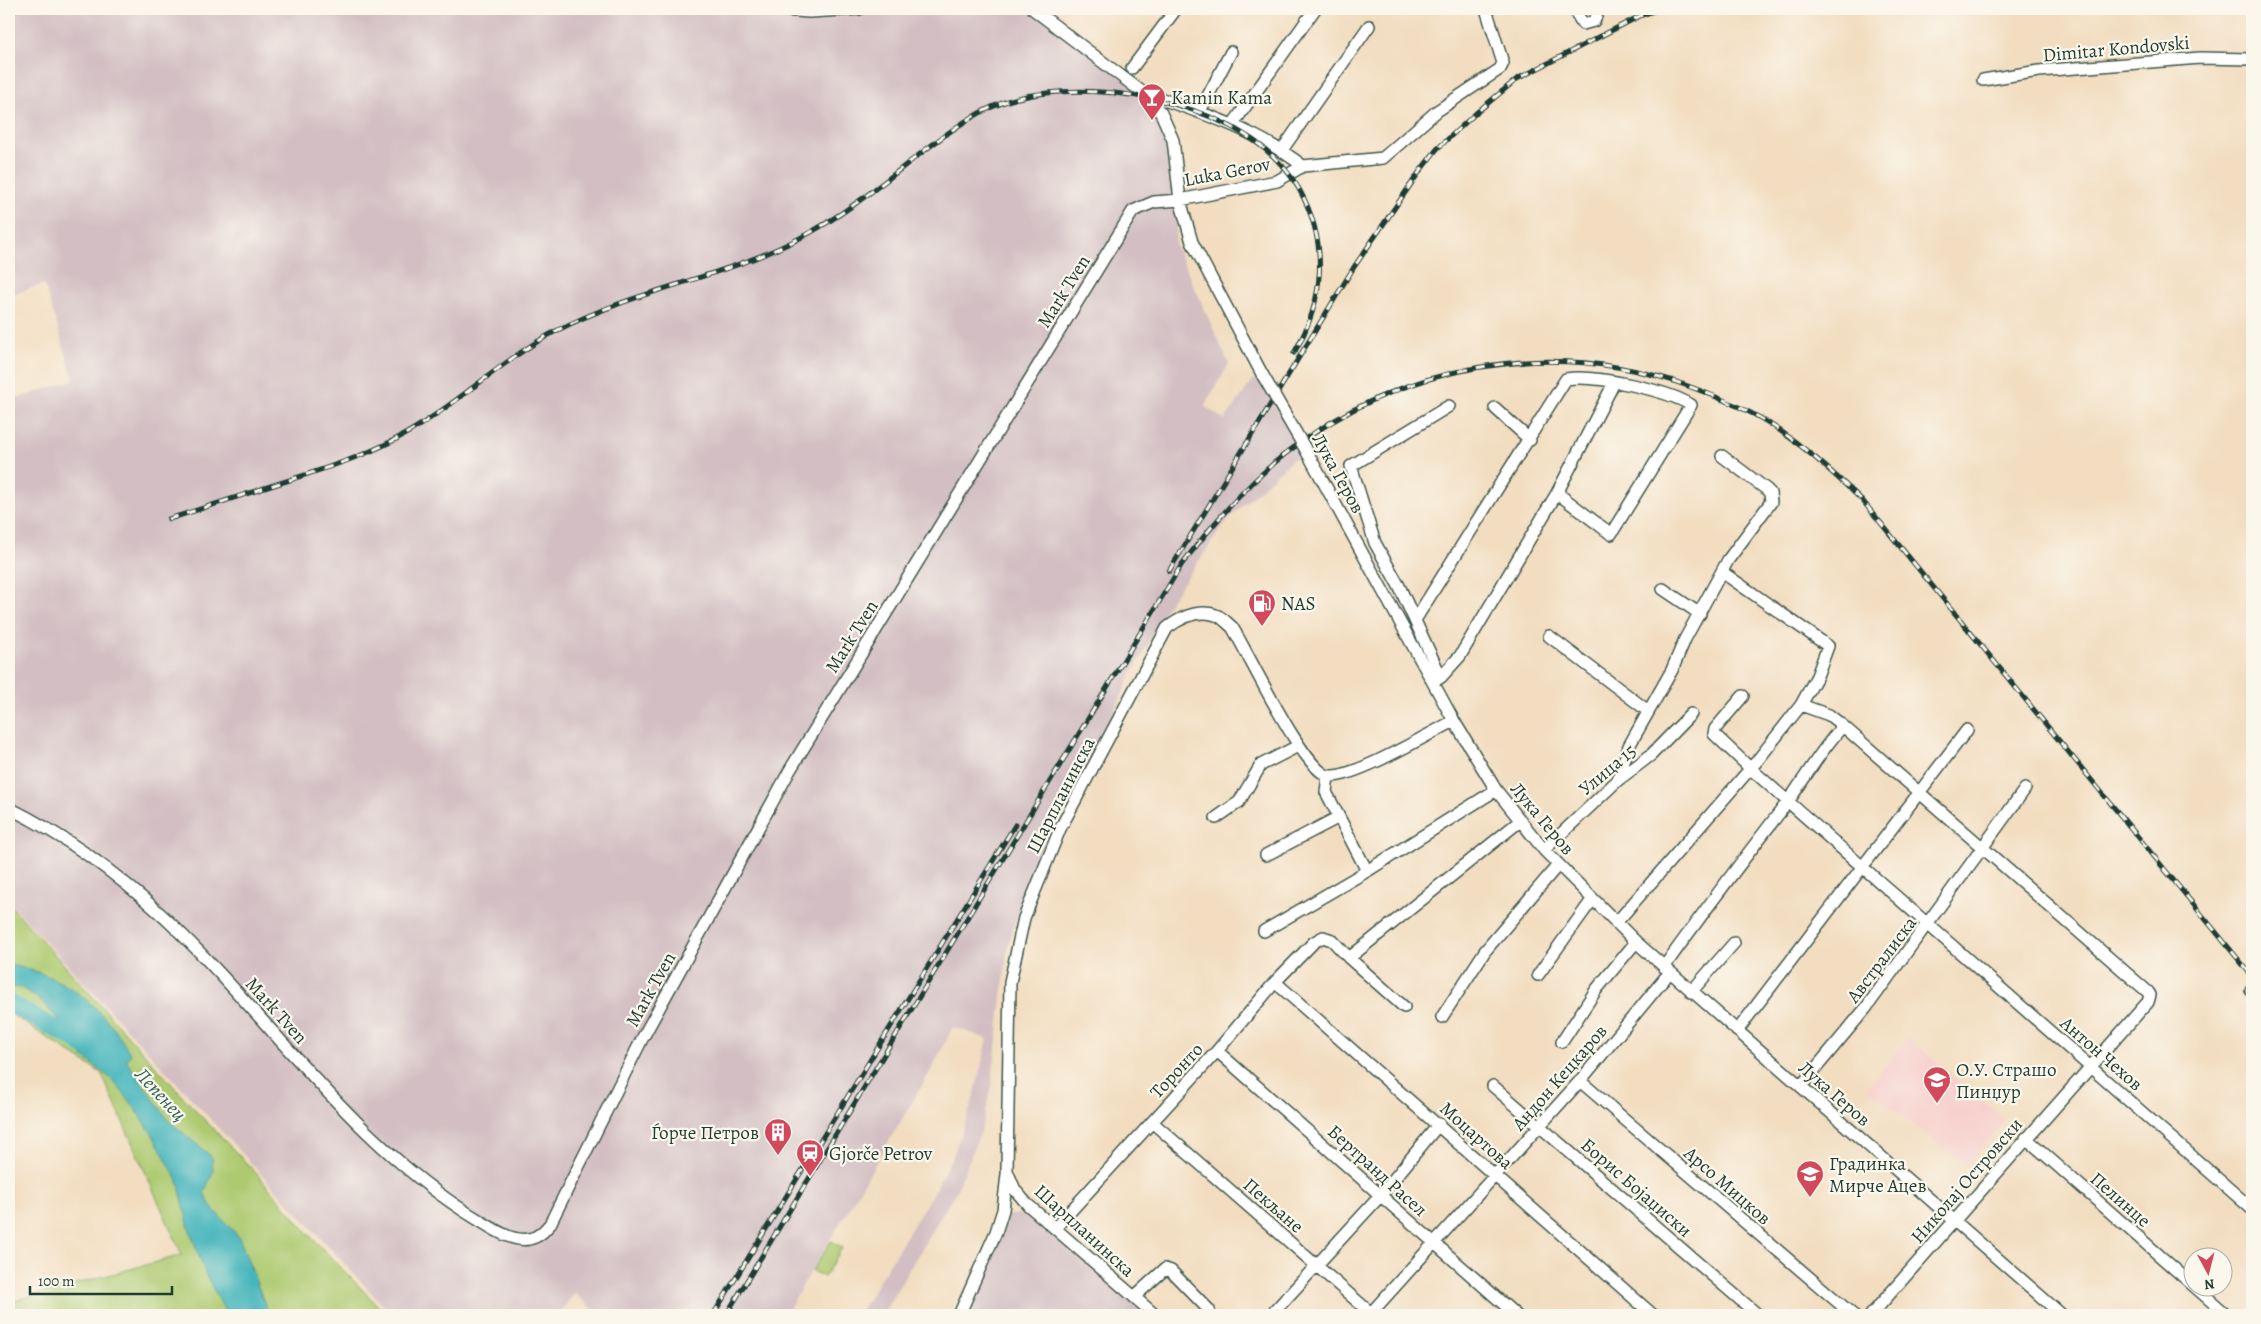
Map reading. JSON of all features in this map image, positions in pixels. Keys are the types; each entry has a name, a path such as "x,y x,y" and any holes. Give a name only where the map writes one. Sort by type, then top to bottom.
{"street":[{"path":"770,9 809,12 859,9"},
{"name":"Luka Gerov","path":"1033,9 1050,24 1142,92 1161,113 1172,140 1180,200 1277,181 1303,166 1383,158 1394,151 1437,111 1500,69 1503,62 1486,9"},
{"name":"Luka Gerov","path":"1038,9 1050,24"},
{"path":"1132,68 1176,9"},
{"path":"1233,124 1315,9"},
{"path":"1575,11 1583,24 1594,21 1599,9"},
{"path":"1282,150 1369,26"},
{"path":"1200,111 1231,52"},
{"name":"Dimitar Kondovski","path":"1983,80 2039,71 2200,58 2252,59"},
{"path":"1142,92 1233,124 1282,150 1303,166"},
{"name":"Mark Tven","path":"9,808 76,848 111,872 165,918 216,969 339,1105 385,1151 416,1178 454,1205 505,1234 519,1239 531,1239 543,1233 550,1224 642,1039 790,770 1127,220 1133,211 1144,205 1166,199 1180,200"},
{"name":"Лука Геров","path":"1180,200 1192,242 1262,374 1437,679 1454,721 1496,790 1520,821 1558,866 1636,942 2062,1315"},
{"path":"1415,620 1530,440 1566,379 1614,383 1665,393 1691,405 1611,534 1557,494"},
{"path":"1449,406 1351,466 1375,542 1415,620 1437,679 1460,656 1557,494 1614,383"},
{"path":"1495,408 1530,440"},
{"path":"1618,780 1629,746 1722,572 1771,502 1770,493 1722,456"},
{"path":"1616,923 1750,769 1801,705 1817,676 1828,646 1722,572"},
{"path":"1663,589 1700,614"},
{"name":"Шарпланинска","path":"1155,1315 1021,1197 1007,1171 1010,982 1024,918 1060,829 1167,628 1182,617 1197,614 1216,615 1232,627 1298,746 1316,770 1328,776"},
{"path":"1549,636 1648,711"},
{"name":"Антон Чехов","path":"1743,696 1715,729 1714,734 1750,769 2252,1208"},
{"path":"1801,705 1829,715 1843,726 1920,791 1984,849"},
{"name":"Улица 15","path":"1544,850 1618,780 1651,755 1691,714"},
{"path":"1367,871 1326,792 1328,776 1353,772 1454,721"},
{"name":"Андон Кецкаров","path":"1372,1314 1433,1243 1580,1081 1667,969 1736,867 1788,801 1831,739 1843,726"},
{"path":"1737,1032 1967,730"},
{"path":"1216,818 1239,802 1261,765 1298,746"},
{"path":"1264,931 1367,871 1496,790"},
{"name":"Австралиска","path":"1801,1086 1866,1008 1984,849 2025,790"},
{"path":"1266,854 1339,817"},
{"path":"1404,1008 1349,958 1520,821"},
{"name":"Николај Островски","path":"1871,1315 2148,1002 2150,995 1984,849"},
{"path":"1442,1017 1485,951 1558,866"},
{"path":"1538,975 1592,900"},
{"name":"Торонто","path":"1056,1228 1217,1051 1275,982 1314,942 1323,937 1332,940 1349,958"},
{"path":"1562,1042 1596,990 1636,942"},
{"path":"1691,992 1734,943"},
{"name":"Моцартова","path":"1275,982 1439,1124 1653,1315"},
{"name":"Бертранд Расел","path":"1217,1051 1516,1315"},
{"name":"Арсо Мицков","path":"1580,1081 1853,1315"},
{"name":"Борис Бојаџиски","path":"1493,1086 1758,1315"},
{"name":"Пекљане","path":"1152,1122 1372,1314"},
{"path":"1271,1315 1381,1195 1439,1124"},
{"name":"Пелинце","path":"2026,1138 2184,1277"},
{"path":"959,1315 996,1232 1004,1200 1007,1171"},
{"path":"1134,1297 1165,1269 1171,1271 1210,1310"},
{"name":"Пелинце","path":"2205,1296 2227,1315"}],"shaded area":[{"path":"9,9 1033,9 1124,78 1168,126 1180,200 1175,244 1229,364 1204,406 1225,420 1252,381 1262,374 1307,452 1293,459 1228,519 1169,603 1128,681 1103,738 1045,842 1024,895 1008,946 991,1090 981,1131 958,1188 882,1315 858,1315 933,1193 953,1156 974,1097 988,1039 953,1027 929,1074 785,1315 600,1315 574,1293 559,1315 392,1315 9,902 9,401 74,380 44,284 9,295"},
{"name":"О.У. Страшо Пинџур","path":"1907,1037 2005,1120 1967,1166 1867,1089"},
{"path":"1036,1211 1155,1315 959,1315 1006,1216"}],"green space":[{"path":"9,904 195,1110 257,1174 313,1239 387,1315 9,1315 9,1302 182,1255 101,1073 9,1013"},
{"path":"831,1241 842,1248 824,1277 812,1271"}],"water":[{"path":"9,965 29,969 48,976 81,995 95,1008 120,1038 131,1055 126,1060 169,1121 212,1157 213,1172 204,1193 212,1208 239,1237 269,1315 227,1315 206,1275 189,1228 178,1181 154,1137 130,1101 112,1080 68,1044 61,1022 40,1000 20,987 9,988"}],"waterway":[{"name":"Лепенец","path":"9,1003 85,1047"}],"railway":[{"path":"1169,571 1354,267 1437,149 1517,79 1640,16 1659,9"},
{"path":"169,519 322,469 379,447 426,421 518,355 556,331 616,305 771,252 800,238 855,204 946,134 973,116 1018,98 1053,92 1133,95 1174,104 1212,118 1248,136 1277,160 1299,189 1309,209 1319,251 1317,292 1312,313 1294,353"},
{"path":"726,1315 1182,564 1230,506 1256,479 1285,454 1330,423 1377,398 1427,380 1478,368 1530,362 1583,363 1636,371 1688,386 1739,407 1767,422 1805,449 1862,500 2252,976"},
{"path":"713,1315 1015,825"}],"place":[{"name":"Kamin Kama","path":"1152,121"},
{"name":"NAS","path":"1262,627"},
{"name":"О.У. Страшо Пинџур","path":"1937,1104"},
{"name":"Ѓорче Петров","path":"778,1156"},
{"name":"Gjorče Petrov","path":"810,1177"},
{"name":"Градинка Мирче Ацев","path":"1810,1198"}]}
